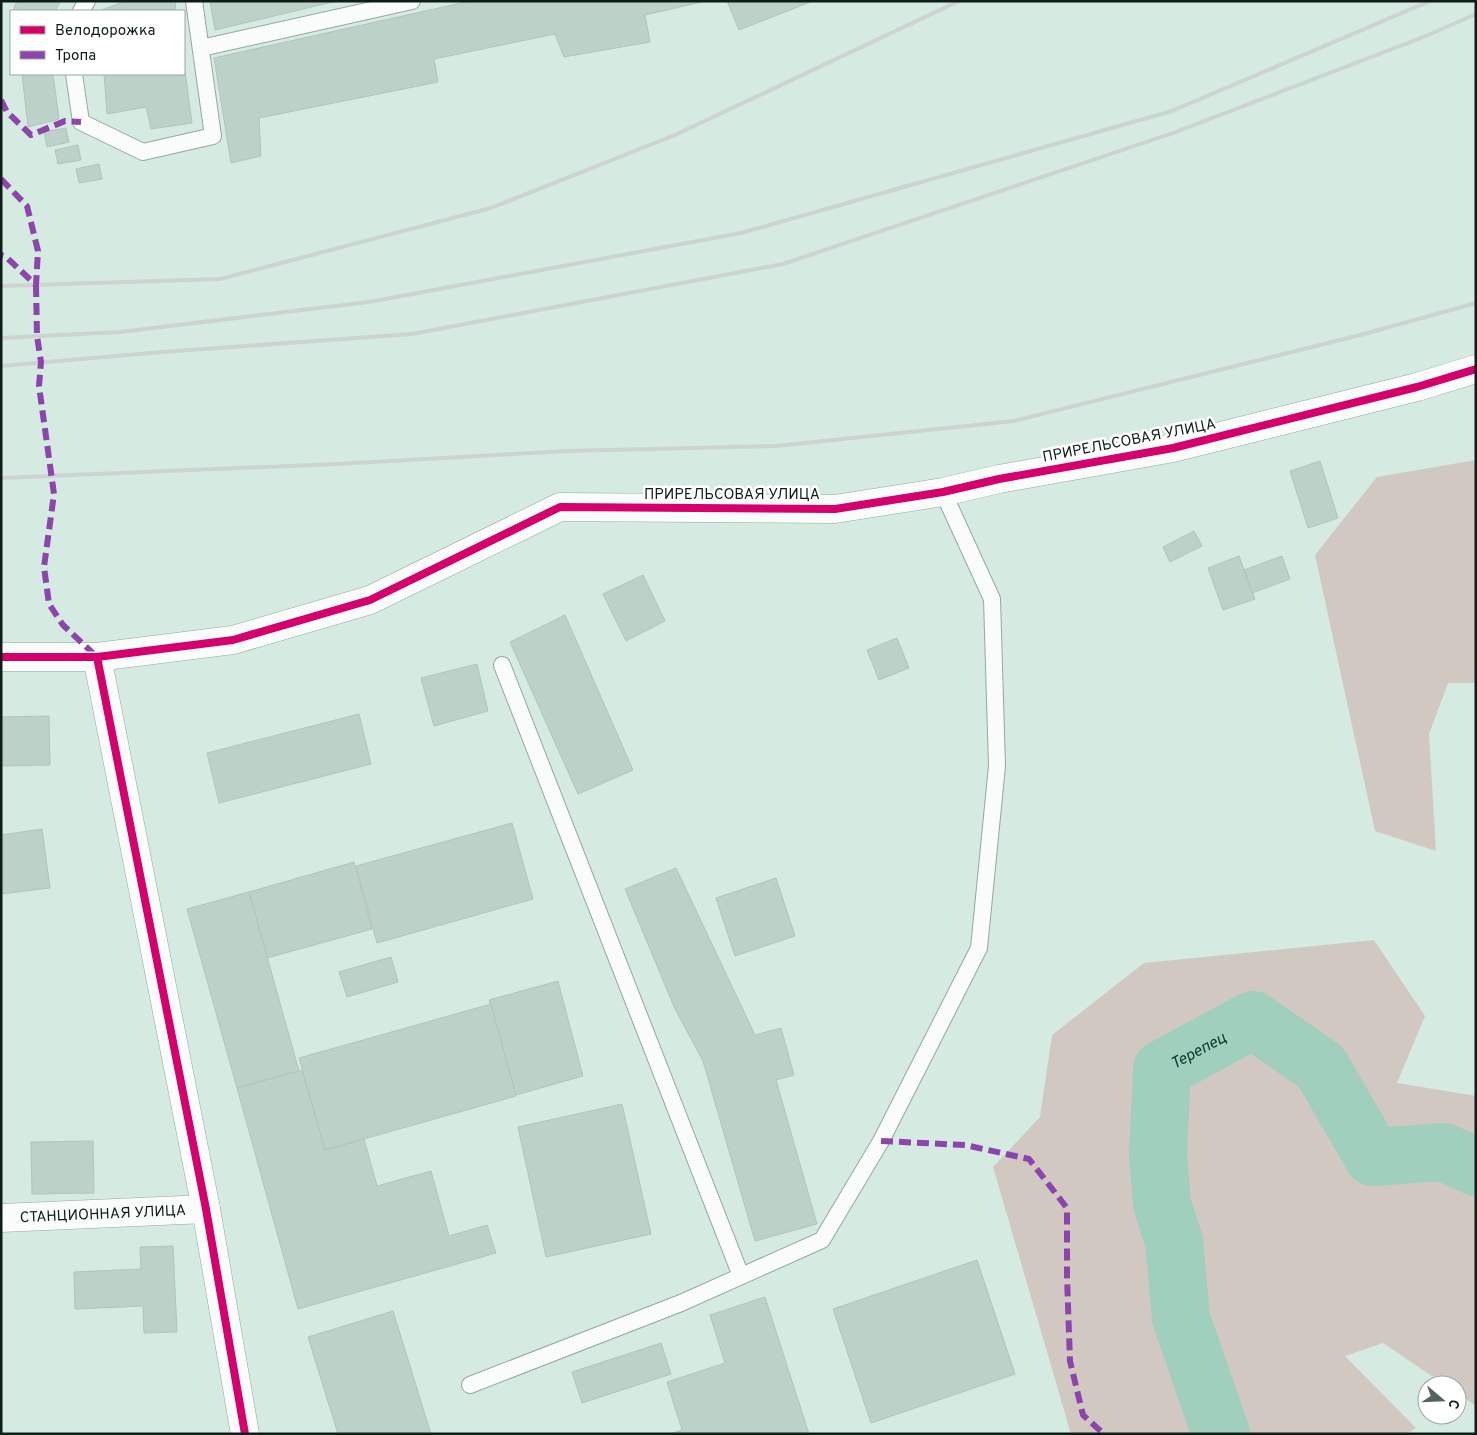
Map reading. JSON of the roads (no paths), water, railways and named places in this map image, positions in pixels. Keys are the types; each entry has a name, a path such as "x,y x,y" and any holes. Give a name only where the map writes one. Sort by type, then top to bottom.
{"street":[{"name":"ПРИРЕЛЬСОВАЯ УЛИЦА","path":"1,657 97,657 232,640 370,600 560,507 835,509 944,492 1000,479 1173,448 1417,388 1476,369"},
{"path":"97,657 206,1210 245,1434"},
{"name":"СТАНЦИОННАЯ УЛИЦА","path":"1,1218 206,1210"}],"lane":[{"path":"74,75 81,122 143,152 213,136 194,1"},
{"path":"201,48 412,1"},
{"path":"470,1384 681,1303 822,1240 881,1141 979,948 997,766 992,599 944,492"},
{"path":"502,665 741,1276"}],"waterway":[{"name":"Терепец","path":"1221,1434 1181,1318 1174,1241 1162,1204 1158,1155 1162,1069 1253,1020 1321,1067 1373,1157 1444,1152 1476,1167"}],"railway":[{"path":"1,286 220,279 491,208 675,135 959,1"},
{"path":"1,338 120,332 369,302 741,233 1172,111 1430,1"},
{"path":"1,366 412,334 783,264 1173,133 1426,36 1476,14"},
{"path":"1,478 336,464 568,451 776,446 1014,421 1364,334 1476,303"}]}
